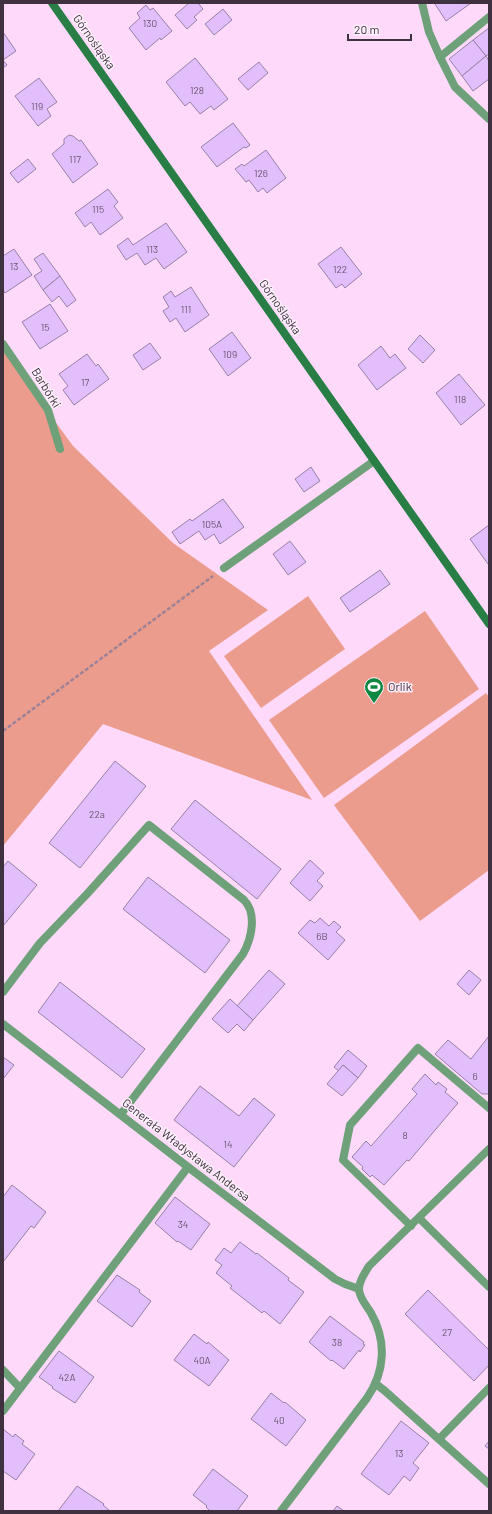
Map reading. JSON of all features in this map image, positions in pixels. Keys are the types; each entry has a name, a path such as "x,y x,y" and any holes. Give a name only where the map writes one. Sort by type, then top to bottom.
{"street":[{"name":"Górnośląska","path":"52,3 489,624"},
{"path":"422,3 429,32 455,87 487,114"},
{"path":"440,57 489,18"},
{"name":"Barbórki","path":"3,344 48,410 60,449"},
{"path":"224,568 374,461"},
{"path":"3,992 40,943 149,825 249,905 252,916 249,940 243,954 121,1114"},
{"name":"Generała Władysława Andersa","path":"3,1024 335,1279 359,1289"},
{"path":"411,1226 343,1160 350,1125 418,1048 489,1108"},
{"path":"281,1511 376,1384 382,1365 382,1350 376,1321 360,1295 360,1281 369,1266 489,1149"},
{"path":"3,1411 188,1167"},
{"path":"419,1218 489,1287"},
{"path":"3,1370 20,1388"},
{"path":"376,1384 489,1484"},
{"path":"439,1439 489,1388"}],"path":[{"path":"3,732 224,568"}],"shaded area":[{"path":"3,350 73,446 173,543 268,610 209,651 312,800 103,724 3,846"},
{"path":"308,596 345,649 261,708 224,656"},
{"name":"Orlik","path":"425,611 479,689 324,798 269,720"},
{"path":"486,693 489,697 489,870 420,921 334,805"}],"building":[{"path":"189,3 198,3 203,9 194,17 197,20 187,29 175,15"},
{"path":"471,3 446,21 435,4"},
{"path":"146,5 150,10 153,8 172,31 161,40 160,38 146,50 129,28 140,18 137,13"},
{"path":"223,9 232,20 214,35 205,24"},
{"path":"489,28 489,54 486,56 473,40"},
{"path":"3,32 16,51 3,60"},
{"path":"473,40 486,56 462,76 449,59"},
{"path":"486,56 489,61 489,79 473,91 462,76"},
{"path":"195,58 228,99 214,110 211,106 200,114 190,102 185,106 166,82"},
{"path":"3,60 7,65 3,68"},
{"path":"259,62 268,73 248,90 238,79"},
{"path":"39,78 57,102 47,109 51,116 38,126 15,96"},
{"path":"233,123 250,145 246,148 244,147 217,167 201,147"},
{"path":"69,135 73,136 79,141 81,140 98,164 73,183 52,154 64,144 64,139"},
{"path":"266,150 286,178 267,193 263,188 258,192 249,180 246,182 235,169 242,164 244,166"},
{"path":"28,159 36,169 18,183 10,173"},
{"path":"108,189 118,202 114,206 123,218 100,235 91,222 85,227 75,213"},
{"path":"166,223 187,252 164,269 156,258 145,265 137,253 126,260 117,246 128,238 133,245"},
{"path":"341,247 362,274 345,288 342,284 336,288 318,264"},
{"path":"14,249 32,275 5,293 3,290 3,256"},
{"path":"43,253 60,276 43,290 34,276 42,271 34,259"},
{"path":"60,276 76,300 67,307 59,296 52,302 43,290"},
{"path":"191,287 209,315 185,332 176,318 170,322 163,311 169,307 163,297 171,291 175,297"},
{"path":"50,304 68,331 40,349 22,322"},
{"path":"232,332 251,358 228,376 209,349"},
{"path":"420,335 435,350 423,363 408,349"},
{"path":"150,343 161,358 143,370 133,355"},
{"path":"381,346 390,358 395,354 406,368 377,390 358,365"},
{"path":"87,354 96,366 98,364 109,379 74,405 63,390 68,386 59,374"},
{"path":"459,374 485,405 461,425 436,393"},
{"path":"311,467 320,481 304,492 295,479"},
{"path":"223,499 244,527 220,544 214,534 205,540 199,531 180,544 172,532 190,519 192,521"},
{"path":"489,525 489,564 488,564 470,539"},
{"path":"290,541 306,562 288,575 273,554"},
{"path":"380,570 390,584 350,612 340,598"},
{"path":"115,761 146,786 80,868 49,843"},
{"path":"195,800 281,869 257,899 171,829"},
{"path":"310,860 324,873 317,881 323,886 310,901 290,883"},
{"path":"8,861 37,885 3,926 3,867"},
{"path":"148,877 230,940 205,973 123,909"},
{"path":"320,918 329,926 334,921 341,927 336,932 345,940 328,960 298,933 310,920 315,923"},
{"path":"269,970 285,984 253,1020 237,1006"},
{"path":"469,970 481,980 469,995 457,984"},
{"path":"60,982 145,1049 122,1078 38,1012"},
{"path":"230,999 253,1020 244,1031 237,1024 228,1033 212,1019"},
{"path":"489,1036 489,1094 482,1094 435,1054 448,1040 471,1059"},
{"path":"348,1050 367,1066 358,1078 343,1065 339,1071 334,1067"},
{"path":"3,1057 14,1065 3,1079"},
{"path":"343,1065 358,1078 342,1096 327,1084"},
{"path":"425,1074 436,1085 438,1082 447,1089 445,1092 458,1103 409,1161 407,1160 384,1185 372,1175 370,1177 362,1169 363,1167 352,1157 366,1141 371,1146 417,1094 412,1089"},
{"path":"200,1086 239,1116 254,1098 275,1115 234,1167 174,1120"},
{"path":"12,1185 46,1212 34,1228 31,1226 3,1262 3,1197"},
{"path":"175,1197 210,1224 191,1250 178,1241 177,1242 155,1223"},
{"path":"240,1242 256,1254 257,1253 289,1278 288,1280 304,1292 280,1324 264,1311 262,1313 230,1288 232,1286 216,1273 222,1265 215,1260 224,1248 231,1253"},
{"path":"117,1275 140,1290 139,1292 151,1301 132,1327 97,1301"},
{"path":"428,1290 489,1350 489,1365 474,1381 405,1314"},
{"path":"330,1316 364,1342 363,1344 365,1345 360,1352 359,1350 344,1369 332,1360 331,1361 309,1342"},
{"path":"194,1334 207,1344 208,1342 229,1360 209,1386 174,1360"},
{"path":"59,1351 94,1377 75,1403 52,1388 53,1387 39,1377"},
{"path":"271,1393 284,1403 285,1402 306,1420 286,1446 251,1419"},
{"path":"401,1421 429,1443 413,1463 419,1468 410,1481 404,1476 389,1495 361,1474"},
{"path":"3,1429 13,1437 15,1434 24,1441 22,1444 35,1454 16,1480 3,1471"},
{"path":"489,1441 489,1449 485,1446"},
{"path":"213,1469 248,1496 237,1511 210,1511 206,1507 207,1506 193,1495"},
{"path":"77,1486 104,1504 103,1505 110,1511 58,1511"},
{"path":"337,1506 344,1511 333,1511"}],"place":[{"name":"Orlik","path":"374,704"}]}
